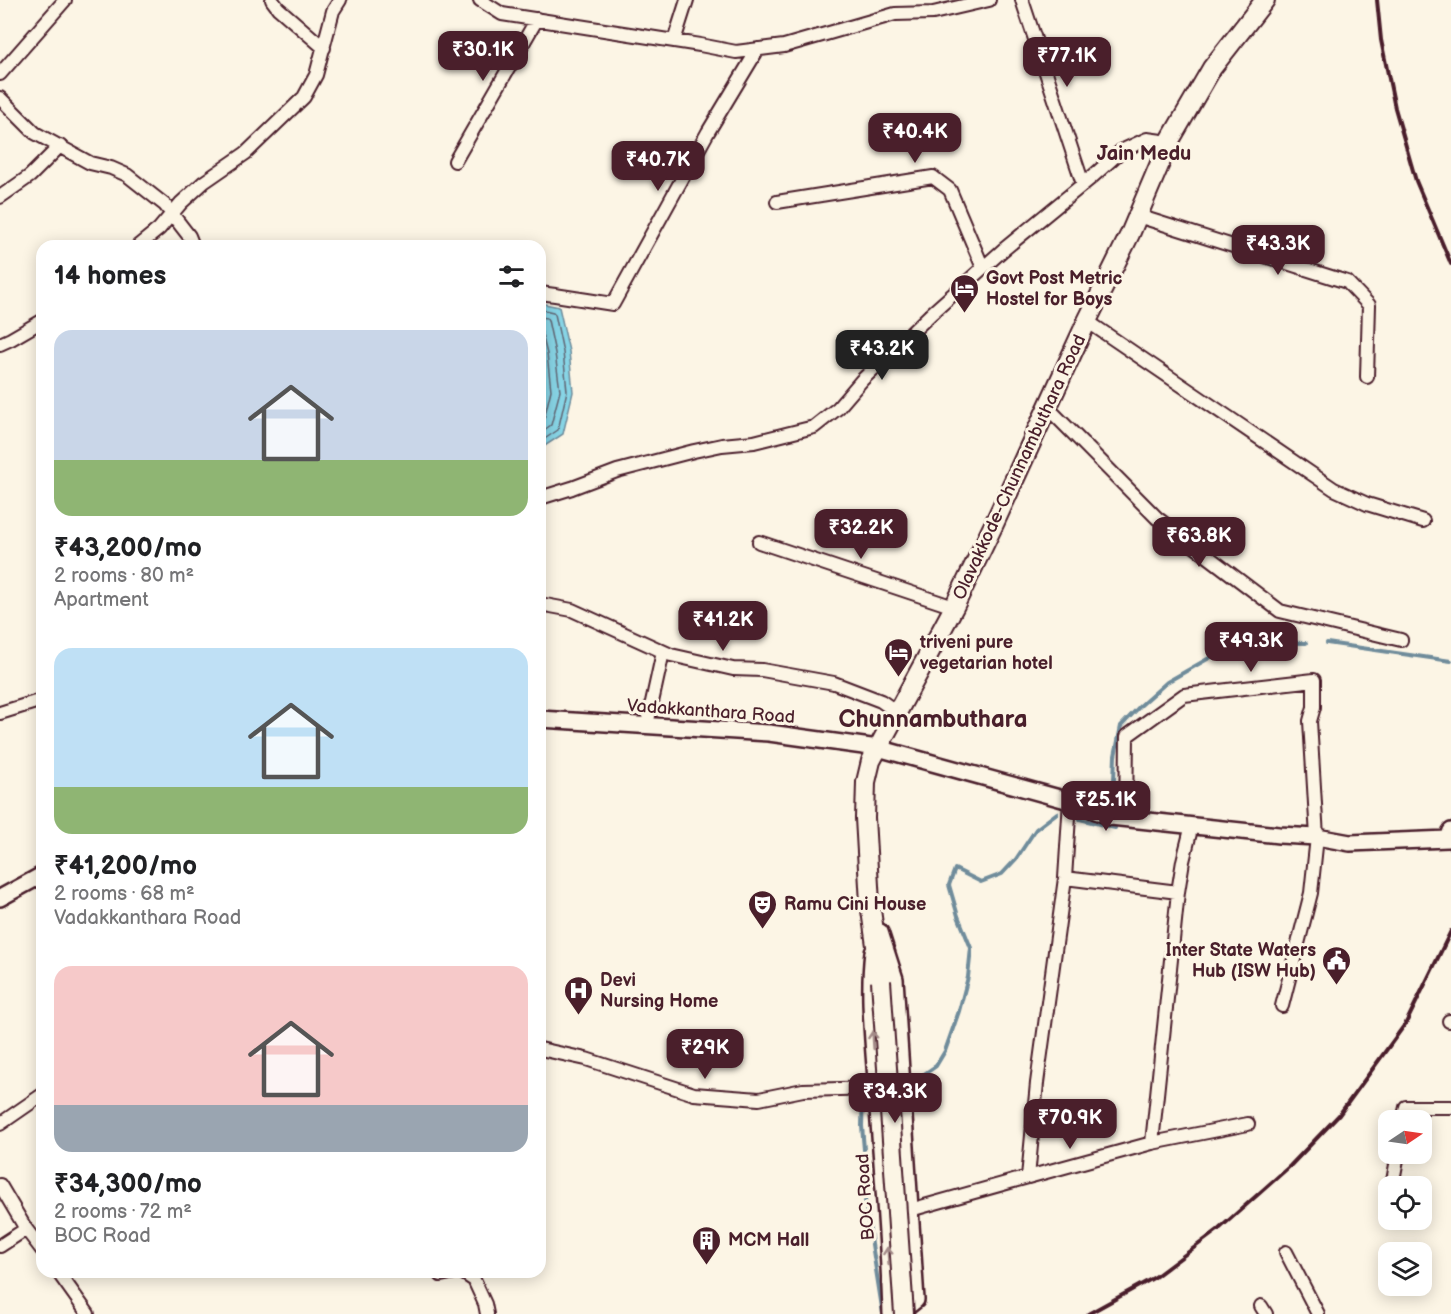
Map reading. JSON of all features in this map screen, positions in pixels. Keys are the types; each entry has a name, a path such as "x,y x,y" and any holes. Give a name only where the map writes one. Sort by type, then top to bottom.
{"main road":[{"name":"Olavakkode-Chunnambuthara Road","path":"904,1314 881,981 870,903 865,818 866,782 871,761 954,607 1138,216 1169,142 1212,68 1265,0"}],"street":[{"path":"0,74 65,0"},
{"path":"272,0 278,8 324,48"},
{"path":"145,240 204,182 246,153 304,97 316,75 333,11 340,0"},
{"path":"674,41 687,0"},
{"path":"486,2 502,14 736,52 784,46 895,14 933,13 988,0"},
{"path":"1022,0 1083,184"},
{"path":"455,161 537,19"},
{"path":"546,293 613,304 708,132 758,49"},
{"path":"0,98 35,133 90,163 127,175 165,205 191,240"},
{"path":"546,496 626,468 694,451 754,442 814,427 838,408 894,348 983,267 1121,151 1147,139 1169,142"},
{"path":"0,197 30,177 60,146"},
{"path":"777,202 933,177 950,190 983,267"},
{"path":"1138,216 1347,282 1369,304 1367,377"},
{"path":"1087,321 1334,489 1367,504 1423,521"},
{"path":"0,344 36,324"},
{"path":"1048,408 1157,518 1280,611 1401,640"},
{"path":"759,542 954,607"},
{"path":"546,605 572,610 671,655 733,669 762,670 834,683 881,701 898,713"},
{"path":"647,726 663,651"},
{"path":"1126,818 1127,736 1184,695 1314,681 1314,707 1310,722 1317,837 1311,893 1282,1006"},
{"path":"0,713 36,702"},
{"name":"Vadakkanthara Road","path":"546,718 769,733 878,748 1070,801 1111,817 1317,837 1350,843 1448,840 1451,831"},
{"path":"1028,1177 1036,1083 1065,878 1070,801"},
{"path":"1152,1143 1178,892 1192,825"},
{"path":"0,898 36,877"},
{"path":"1065,878 1178,892"},
{"path":"870,903 895,979 916,1300 899,1314"},
{"name":"BOC Road","path":"875,933 870,974 891,1314"},
{"path":"546,1050 586,1059 694,1094 759,1099 803,1090 876,1088"},
{"path":"0,1124 36,1099"},
{"path":"1405,1110 1406,1107 1451,1107"},
{"path":"910,1209 1152,1143 1248,1124"},
{"path":"0,1185 36,1242"},
{"path":"0,1246 26,1228"},
{"path":"1286,1252 1318,1314"},
{"path":"62,1278 88,1314"},
{"path":"471,1278 474,1280 488,1314"}],"water":[{"path":"546,304 559,307 569,351 573,392 563,434 546,445"}],"waterway":[{"path":"1113,807 1115,756 1121,726 1167,682 1211,657 1246,642 1306,643"},
{"path":"1327,643 1451,661"},
{"path":"910,1084 936,1066 945,1051 968,977 971,948 949,885 955,869 981,882 1002,874 1016,859 1036,829 1057,813"},
{"path":"1080,819 1115,828"},
{"path":"865,1095 863,1095 862,1126 865,1200 883,1314"}],"railway":[{"path":"1377,0 1381,40 1395,108 1416,181 1451,264"},
{"path":"1088,1314 1155,1277 1219,1229 1290,1166 1339,1115 1406,1023 1451,931"}],"place":[{"name":"Govt Post Metric Hostel for Boys","path":"965,314"},
{"name":"triveni pure vegetarian hotel","path":"899,678"},
{"name":"Ramu Cini House","path":"763,930"},
{"name":"Inter State Waters Hub (ISW Hub)","path":"1337,986"},
{"name":"Devi Nursing Home","path":"579,1016"},
{"name":"MCM Hall","path":"707,1266"}],"district":[{"name":"Jain Medu","path":"1144,153"},
{"name":"Chunnambuthara","path":"933,719"}]}
